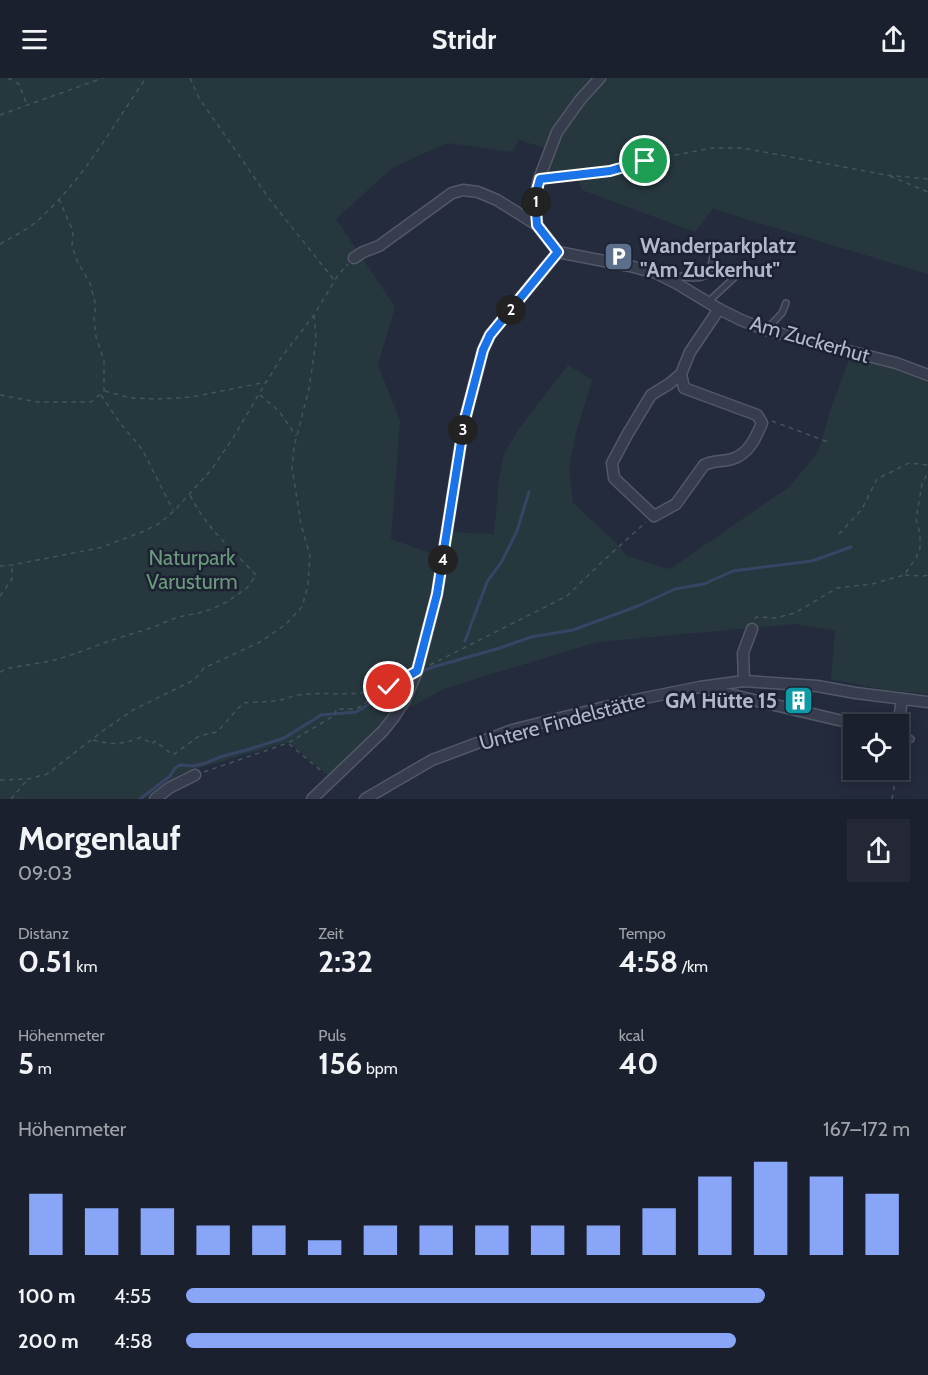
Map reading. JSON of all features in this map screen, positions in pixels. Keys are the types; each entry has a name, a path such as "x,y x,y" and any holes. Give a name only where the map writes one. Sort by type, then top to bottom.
{"street":[{"path":"537,225 535,197 557,132 580,100 600,78"},
{"path":"312,799 383,731 405,700 417,671 437,594 464,423 483,350 490,335 558,252 537,225 497,200 478,192 463,190 452,193 379,246 354,258"},
{"name":"Am Zuckerhut","path":"558,252 656,273 719,309 766,330 896,363 928,375"},
{"path":"681,374 684,388 757,415 762,423 754,442 744,453 734,459 704,465 676,504 654,516 614,478 612,463 651,395 681,374 690,352 719,309"},
{"path":"744,681 743,653 752,629"},
{"name":"Untere Findelstätte","path":"365,799 432,760 512,730 625,702 700,687 744,681 817,686 928,702"},
{"name":"Untere Findelstätte","path":"700,687 843,719"},
{"path":"901,714 902,700"},
{"path":"155,799 169,788 195,775"}],"lane":[{"path":"676,283 681,276 697,278 707,275 712,268 714,246"},
{"path":"708,302 735,277"},
{"path":"766,330 782,313 786,303"}],"path":[{"path":"8,78 19,84 28,106"},
{"path":"0,115 104,78"},
{"path":"0,244 33,224 59,199 102,145 146,78"},
{"path":"190,78 199,98 270,200 335,281"},
{"path":"540,179 610,171 712,147 743,148 886,175 928,179"},
{"path":"886,175 928,192"},
{"path":"0,395 37,402 91,402 104,391 104,360 96,337 94,317 96,306 90,283 78,263 72,246 73,231 59,199"},
{"path":"0,566 99,548 142,532 160,523 174,511 211,470 281,358 315,315 345,266 354,258"},
{"path":"0,780 28,779 47,774 133,710 194,680 204,668 260,642 285,625 302,607 308,585 310,556 301,524 292,468 296,437 309,390 316,342 315,315"},
{"path":"104,391 130,399 158,399 192,397 266,382"},
{"path":"101,394 120,423 142,449 174,511"},
{"path":"259,394 279,411 296,437"},
{"path":"757,415 828,442"},
{"path":"839,534 862,509 877,479 909,463 928,465"},
{"path":"904,575 920,548 920,534 916,519 922,484 928,472"},
{"path":"0,672 9,668 51,661 178,617 212,609 247,588 256,575 222,540 196,508 189,494"},
{"path":"195,775 288,743 335,715 336,709 356,709 417,671 567,596 654,516"},
{"path":"0,596 12,579 12,565"},
{"path":"752,629 756,617 775,618 795,613 837,588 872,584 904,575 928,575"},
{"path":"92,740 126,744 141,737 152,744 155,741 173,755 199,736 217,732 243,703 305,694 369,693 389,687"},
{"path":"288,743 332,780"},
{"path":"11,799 28,779"},
{"path":"892,799 895,780"}],"green space":[{"name":"Naturpark Varusturm","path":"0,78 928,78 928,274 713,209 695,232 582,190 575,173 543,177 551,150 519,140 512,152 447,143 392,168 336,219 395,307 378,365 400,421 391,539 441,557 449,532 494,534 499,479 504,454 518,430 568,365 592,380 576,433 569,468 573,503 627,556 670,569 789,487 818,452 850,357 900,369 928,380 928,694 886,690 831,679 835,631 795,624 597,642 443,689 396,716 328,775 288,742 182,773 144,799 0,799"}],"waterway":[{"path":"465,641 487,582 502,561 517,531 529,492"},
{"path":"423,671 531,637 573,630 638,606 675,589 704,584 733,571 812,561 851,547"},
{"path":"140,799 170,776 180,765 194,766 206,763 284,738 321,715 356,712 409,678"}],"place":[{"name":"Wanderparkplatz \"Am Zuckerhut\"","path":"619,257"},
{"name":"GM Hütte 15","path":"798,700"}],"route":[{"path":"389,687 417,671 426,639 437,594 464,423 483,350 490,335 558,252 537,225 535,197 540,179 610,171 645,161"}]}
